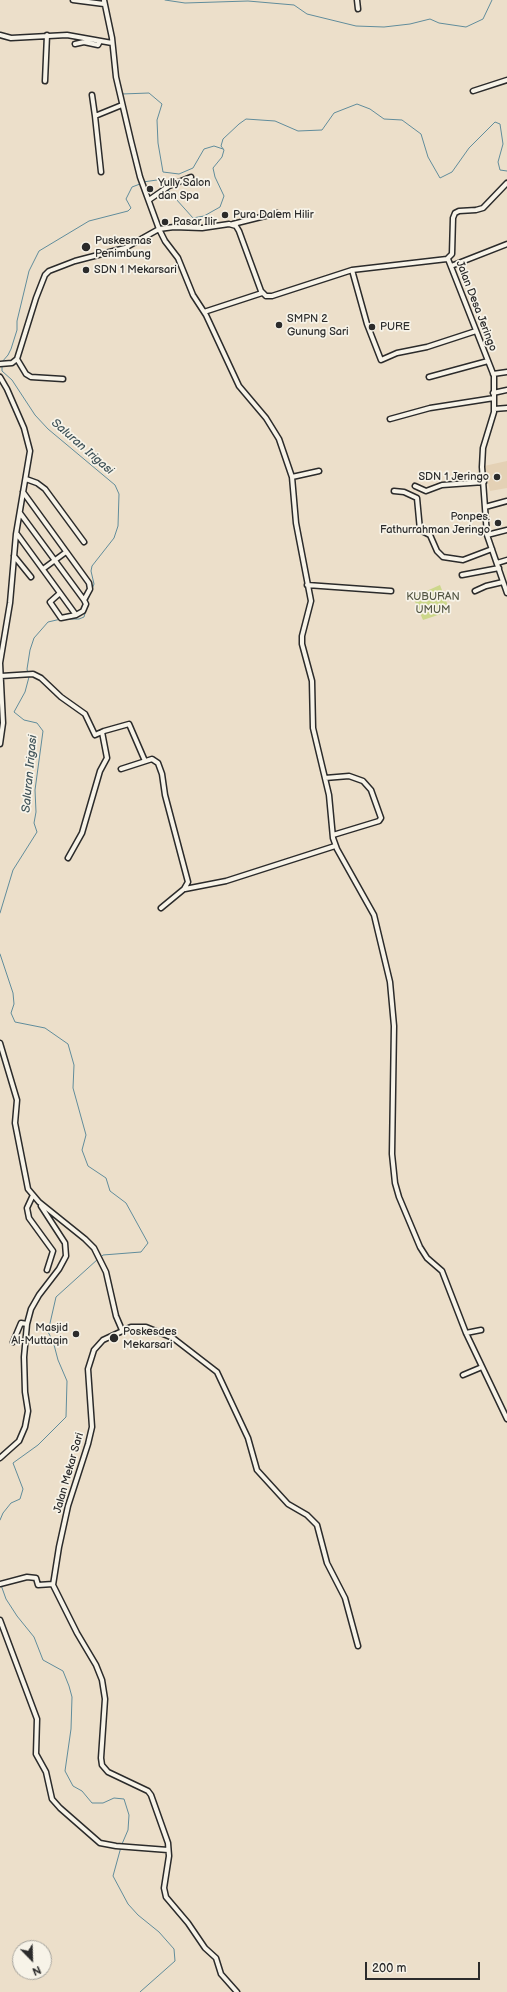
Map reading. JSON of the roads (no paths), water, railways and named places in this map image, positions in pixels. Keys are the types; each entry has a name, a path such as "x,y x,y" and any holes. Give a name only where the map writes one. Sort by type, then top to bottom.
{"street":[{"path":"73,0 104,2 122,105 140,177 158,227 165,242 176,254 193,295 204,312 239,386 280,439 292,477 296,523 311,600 302,636 302,644 312,681 313,730 326,778 335,846 374,915 388,969 394,1026 392,1154 397,1190 422,1251 442,1272 466,1334 507,1419"},
{"path":"357,0 358,9"},
{"path":"0,35 10,38 67,35 112,43"},
{"path":"46,81 48,35"},
{"path":"75,44 84,42 98,45 100,41"},
{"path":"473,91 507,80"},
{"path":"92,95 101,172"},
{"path":"95,116 122,105"},
{"path":"149,200 169,186 191,177"},
{"path":"233,224 239,231 262,293 266,296 272,296 352,270 448,259 452,254 453,218 455,213 459,211 483,208 507,183"},
{"path":"2,364 14,363 17,359 36,298 42,282 49,271 76,261 125,248 158,227 202,228 233,224 277,214"},
{"path":"451,266 507,244"},
{"name":"Jalan Desa Jeringo","path":"448,259 493,374 494,409 483,452 485,506 487,535 505,583 507,593"},
{"path":"352,270 367,324 380,360 398,353 427,347 476,331"},
{"path":"204,312 262,293"},
{"path":"17,359 26,374 31,377 63,379"},
{"path":"429,377 488,361"},
{"path":"493,374 507,372"},
{"path":"0,377 7,389 28,440 29,458 16,534 10,603 0,663 3,723 0,744"},
{"path":"493,393 507,390"},
{"path":"390,419 430,408 494,398"},
{"path":"494,409 507,408"},
{"path":"292,477 319,471"},
{"path":"26,479 37,483 45,489 84,542"},
{"path":"415,486 426,490 442,485 484,482"},
{"path":"23,491 91,586 84,600 84,609 76,615 61,618 50,604 50,601 60,593"},
{"path":"394,491 404,492 417,498 420,530 430,535 437,551 443,557 463,560 492,549"},
{"path":"485,506 507,501"},
{"path":"20,513 84,600"},
{"path":"487,535 507,530"},
{"path":"16,534 76,615"},
{"path":"43,569 66,552"},
{"path":"14,556 31,577"},
{"path":"462,575 498,566 507,560"},
{"path":"475,591 486,586 505,583"},
{"path":"307,585 391,591"},
{"path":"1,676 33,674 41,678 61,697 83,712 89,720 94,735 129,724 145,761"},
{"path":"68,858 82,833 100,771 107,758 102,732"},
{"path":"121,769 152,760 156,761 162,774 165,795 187,878 187,884 184,889 161,908"},
{"path":"326,778 352,777 364,781 371,790 381,818 379,821 333,835"},
{"path":"184,889 231,880 335,846"},
{"path":"0,1043 15,1091 17,1134 28,1187 33,1196 39,1202 86,1239 97,1253 108,1279 116,1316 122,1330"},
{"path":"33,1196 28,1208 30,1218 53,1251 47,1270"},
{"path":"0,1458 19,1440 25,1427 28,1412 24,1357 27,1324 34,1303 59,1269 66,1256 67,1248 61,1234 39,1202"},
{"path":"12,1342 21,1323 27,1324"},
{"name":"Jalan Mekar Sari","path":"52,1584 68,1506 92,1427 88,1382 88,1368 91,1356 96,1347 103,1340 122,1330 139,1325 164,1333 216,1372 248,1438 257,1470 288,1504 306,1515 317,1525 327,1563 345,1598 358,1646"},
{"path":"466,1334 481,1330"},
{"path":"463,1375 482,1367"},
{"path":"0,1584 27,1577 36,1578 38,1585 52,1584 77,1633 96,1665 102,1680 105,1699 101,1758 102,1765 108,1772 148,1791 151,1795 168,1843 169,1856 164,1888 166,1897 188,1923 205,1948 216,1958 221,1974 238,1992"},
{"path":"0,1620 23,1685 37,1719 36,1754 46,1772 52,1799 100,1843 122,1847 168,1850"}],"waterway":[{"name":"Saluran Irigasi","path":"165,0 185,3 248,1 294,5 307,14 356,26 384,27 410,24 430,19 439,23 466,27 483,19 492,0"},
{"name":"Saluran Irigasi","path":"122,94 149,93 162,104 157,120 158,143 163,172 179,174 193,168 204,149 214,146 223,149"},
{"name":"Saluran Irigasi","path":"167,189 193,218 204,216 220,207 224,196 215,177 213,168 222,157 224,150 221,146 223,139 239,124 246,119 275,121 298,131 322,130 334,113 357,104 370,109 384,119 402,120 421,134 428,157 440,178 452,172 469,148 495,122 500,124 503,144 498,162 500,170 507,171"},
{"name":"Saluran Irigasi","path":"143,182 157,180 165,187"},
{"name":"Saluran Irigasi","path":"2,362 11,349 17,330 17,321 29,271 39,251 89,221 128,211 131,208 126,199 132,187 140,184"},
{"name":"Saluran Irigasi","path":"2,365 2,371 12,380 35,415 48,429 115,485 119,494 118,526 114,538 92,566 91,571 94,584 87,602"},
{"name":"Saluran Irigasi","path":"68,619 79,619 84,617 87,605"},
{"name":"Saluran Irigasi","path":"28,674 27,669 30,650 34,638 48,622 61,619"},
{"name":"Saluran Irigasi","path":"0,913 13,870 37,832 34,823 36,812 35,790 43,731 37,723 24,720 14,712 25,692 29,677"},
{"name":"Saluran Irigasi","path":"0,954 13,993 14,1004 11,1013 15,1022 45,1028 68,1044 74,1065 73,1088 86,1135 82,1150 88,1166 106,1178 110,1191 126,1203 148,1243 141,1252 103,1255 101,1257"},
{"name":"Saluran Irigasi","path":"0,1520 3,1513 11,1503 20,1499 23,1489 13,1463 38,1445 66,1417 67,1381 58,1360 53,1341 48,1332 56,1297 98,1259"},
{"name":"Saluran Irigasi","path":"1,1585 6,1599 17,1616 34,1637 43,1660 63,1671 69,1686 72,1697 71,1729 65,1771 73,1786 82,1791 92,1803 103,1803 114,1798 124,1799 129,1815 128,1830 122,1844"},
{"name":"Saluran Irigasi","path":"121,1847 113,1876 128,1904 138,1915 159,1932 174,1949 175,1961 140,1992"}],"place":[{"name":"Yully Salon dan Spa","path":"150,189"},
{"name":"Pura Dalem Hilir","path":"225,215"},
{"name":"Pasar Ilir","path":"165,222"},
{"name":"Puskesmas Penimbung","path":"86,247"},
{"name":"SDN 1 Mekarsari","path":"86,270"},
{"name":"SMPN 2 Gunung Sari","path":"279,325"},
{"name":"PURE","path":"372,327"},
{"name":"SDN 1 Jeringo","path":"497,477"},
{"name":"Ponpes. Fathurrahman Jeringo","path":"498,523"},
{"name":"Masjid Al-Muttaqin","path":"76,1334"},
{"name":"Poskesdes Mekarsari","path":"114,1338"}],"park label":[{"name":"KUBURAN UMUM","path":"433,603"}]}
